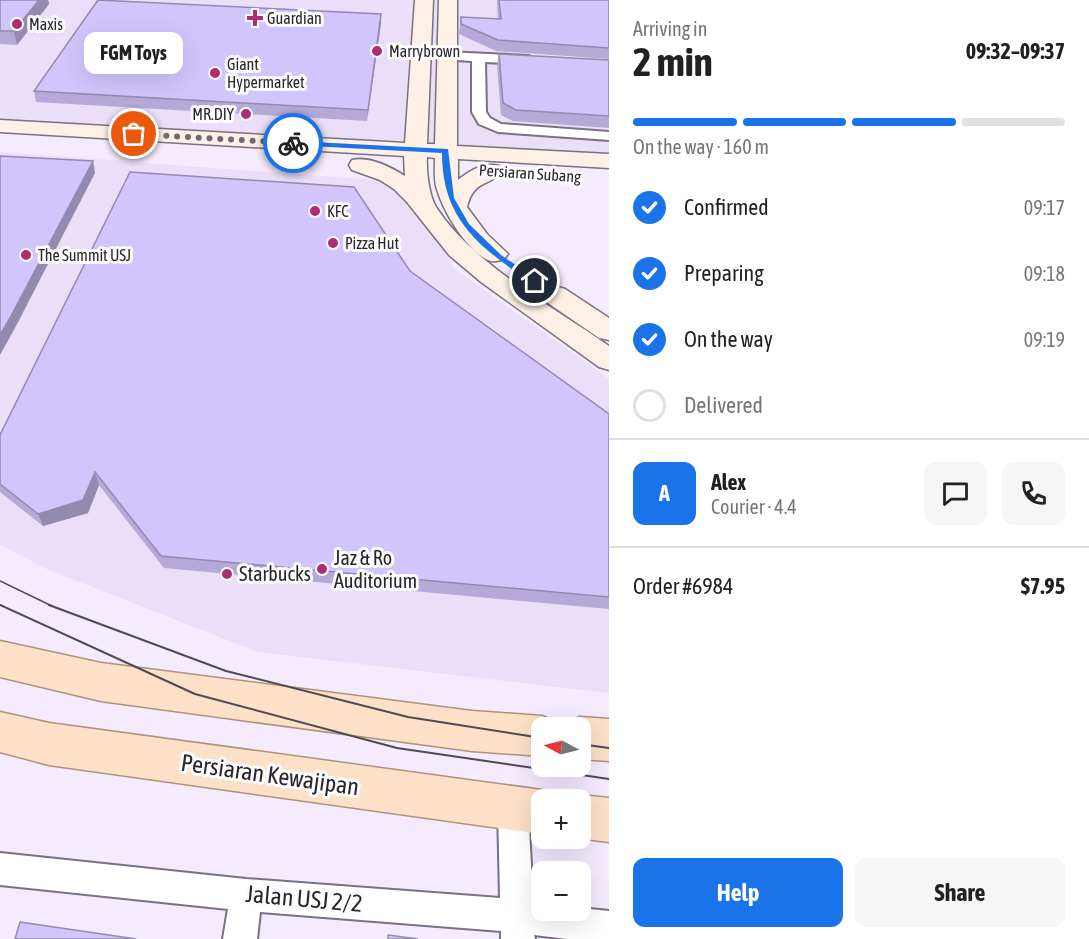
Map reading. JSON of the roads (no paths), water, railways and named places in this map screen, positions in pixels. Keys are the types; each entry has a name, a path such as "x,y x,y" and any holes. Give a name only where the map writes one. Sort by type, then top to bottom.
{"main road":[{"path":"423,206 415,158 424,0"},
{"path":"448,0 445,159 447,184 455,208 478,239 498,256 609,331"},
{"path":"445,116 448,123 457,131 485,145 516,155"},
{"path":"0,126 415,158"},
{"path":"0,145 171,157 360,165 415,158"},
{"name":"Persiaran Subang","path":"415,158 445,159 516,155 609,161"},
{"name":"Persiaran Subang","path":"445,159 491,171 609,178"},
{"path":"360,165 389,174 408,188 458,250 609,360"},
{"path":"455,208 457,197 468,182 491,171"},
{"path":"0,659 101,682 472,731 531,735"},
{"name":"Persiaran Kewajipan","path":"0,732 49,744 527,811"},
{"path":"591,739 609,740"},
{"path":"591,818 609,820"}],"street":[{"path":"446,56 544,61"},
{"path":"478,58 479,112 480,117 490,125 512,130 609,136"},
{"path":"518,927 527,811"},
{"name":"Jalan USJ 2/2","path":"0,869 518,927 609,928"},
{"path":"240,939 246,895"}],"tram line":[{"path":"0,581 52,606"},
{"path":"3,606 0,605 195,694 397,748 609,779"},
{"path":"49,605 226,671 408,717 531,736"},
{"path":"591,746 609,748"}],"place":[{"name":"Guardian","path":"255,18"},
{"name":"Maxis","path":"17,24"},
{"name":"Marrybrown","path":"377,51"},
{"name":"Giant Hypermarket","path":"215,73"},
{"name":"MR.DIY","path":"246,114"},
{"name":"FGM Toys","path":"134,134"},
{"name":"KFC","path":"315,211"},
{"name":"Pizza Hut","path":"333,243"},
{"name":"The Summit USJ","path":"26,255"},
{"name":"Jaz & Ro Auditorium","path":"322,569"},
{"name":"Starbucks","path":"227,574"}]}
